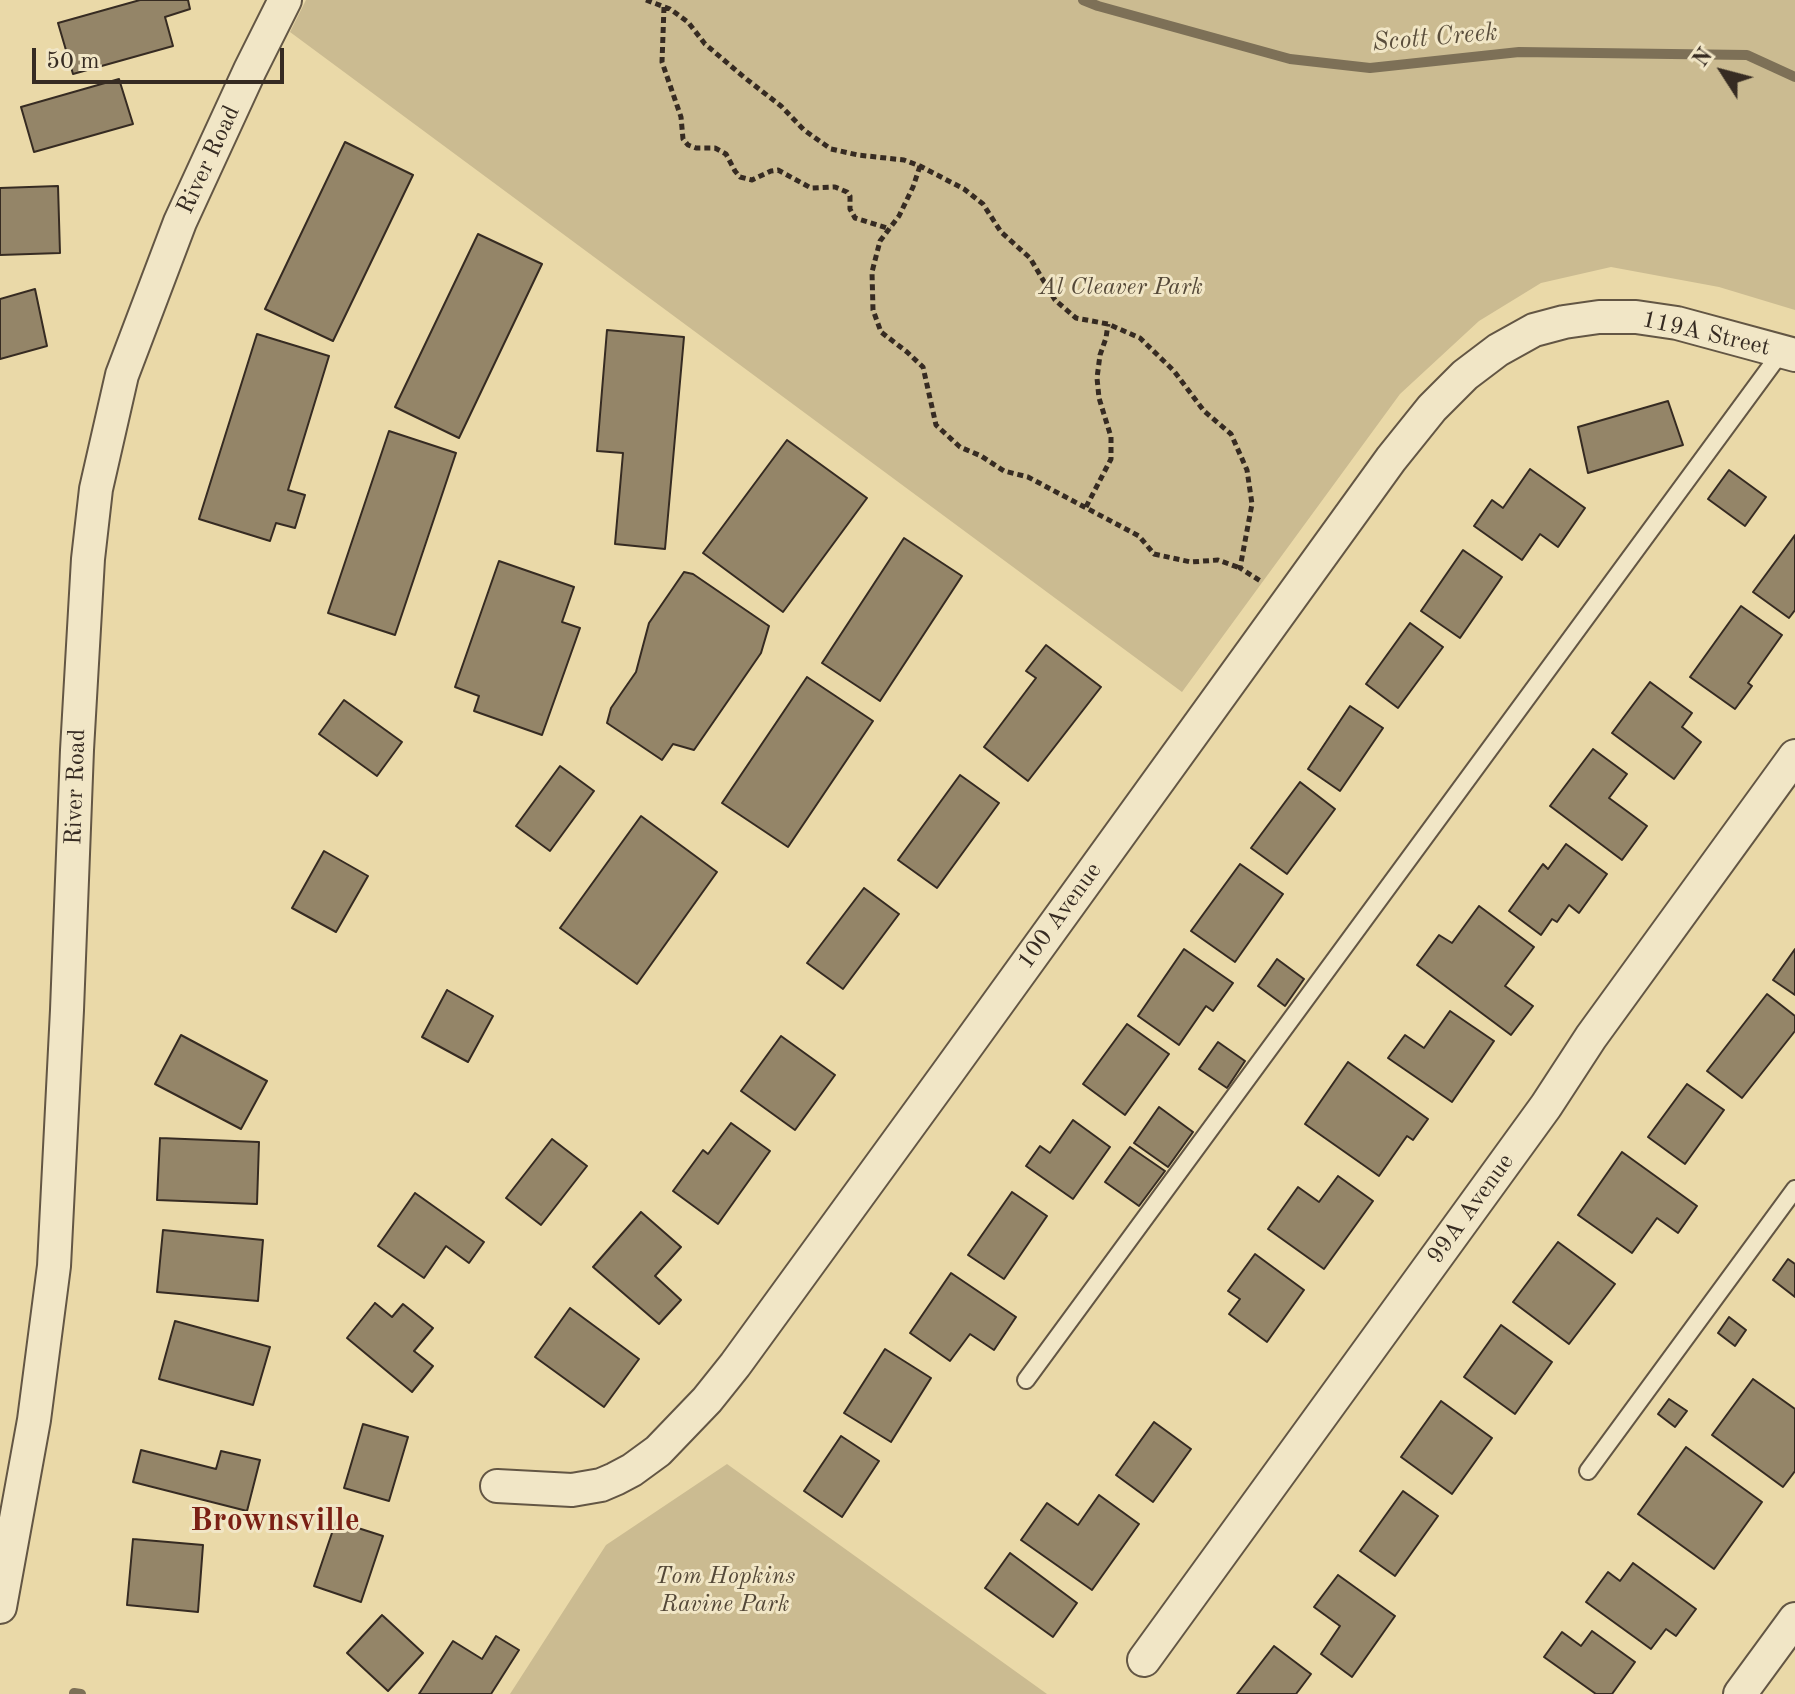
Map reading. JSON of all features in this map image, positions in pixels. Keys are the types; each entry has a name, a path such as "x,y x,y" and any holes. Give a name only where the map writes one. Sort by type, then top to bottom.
{"street":[{"name":"River Road","path":"0,1607 34,1420 54,1266 78,734 88,559 96,489 122,375 180,222 285,0"},
{"name":"119A Street","path":"1616,317 1677,323 1788,353"},
{"name":"100 Avenue","path":"497,1486 557,1491 601,1485 632,1470 678,1431 735,1365 1391,459 1432,408 1476,366 1522,336 1564,322 1616,317"},
{"name":"99A Avenue","path":"1144,1660 1546,1106 1591,1037 1795,756"},
{"path":"1740,1694 1795,1619"}],"lane":[{"path":"1026,1380 1788,353"},
{"path":"1588,1471 1795,1189"}],"path":[{"path":"646,0 670,9 688,22 705,44 781,106 804,130 831,149 904,160 964,189 983,204 1001,232 1030,258 1055,300 1076,318 1108,324 1140,338 1174,371 1204,411 1231,434 1247,470 1252,504 1240,568"},
{"path":"664,7 662,62 681,117 683,139 688,145 715,148 726,154 740,177 752,180 778,170 811,188 835,187 850,196 850,209 855,218 890,229"},
{"path":"920,166 904,206 880,241 872,272 873,310 881,332 923,367 936,425 960,447 1004,471 1028,477 1139,536 1154,554 1191,562 1218,560 1240,568 1267,586"},
{"path":"1086,507 1111,459 1111,437 1099,398 1097,378 1108,324"}],"green space":[{"name":"Al Cleaver Park","path":"306,0 1795,0 1795,310 1719,287 1611,267 1541,283 1479,321 1400,394 1182,692 290,32"},
{"name":"Tom Hopkins Ravine Park","path":"727,1464 1047,1694 510,1694 606,1545"}],"building":[{"path":"140,0 188,0 190,9 165,17 173,46 73,74 58,23"},
{"path":"119,79 133,124 34,152 21,107"},
{"path":"345,142 413,175 333,341 265,309"},
{"path":"58,186 60,253 0,255 0,188"},
{"path":"478,234 542,264 459,438 395,407"},
{"path":"35,289 47,346 0,359 0,299"},
{"path":"607,330 684,337 665,549 615,544 623,453 597,451"},
{"path":"257,334 329,356 288,490 305,495 295,528 276,523 270,541 199,519"},
{"path":"1668,401 1683,445 1588,473 1578,427"},
{"path":"389,431 456,453 395,635 328,613"},
{"path":"787,440 867,498 783,612 703,553"},
{"path":"1530,469 1585,508 1558,547 1540,534 1522,560 1474,526 1492,500 1503,508"},
{"path":"1729,470 1766,497 1745,526 1708,499"},
{"path":"1795,535 1795,610 1789,618 1753,592"},
{"path":"904,538 962,576 880,701 822,663"},
{"path":"1463,550 1502,577 1460,638 1421,611"},
{"path":"499,561 574,587 562,622 580,628 542,735 474,711 479,696 455,687"},
{"path":"684,572 693,574 769,626 761,653 694,750 673,744 662,760 607,723 611,708 636,672 649,623"},
{"path":"1741,606 1782,635 1748,683 1752,686 1735,709 1690,677"},
{"path":"1410,623 1443,647 1398,708 1366,684"},
{"path":"1046,645 1101,687 1028,781 984,747 1036,678 1026,671"},
{"path":"807,677 873,721 788,847 722,803"},
{"path":"1650,682 1692,713 1682,727 1701,742 1674,779 1612,733"},
{"path":"344,700 402,742 377,776 319,734"},
{"path":"1350,706 1383,728 1340,791 1308,769"},
{"path":"1593,749 1627,774 1609,798 1647,826 1622,860 1550,806"},
{"path":"560,766 594,791 550,851 516,826"},
{"path":"960,775 999,803 937,888 898,860"},
{"path":"1300,782 1335,809 1287,874 1251,848"},
{"path":"641,816 717,872 637,984 560,928"},
{"path":"1566,844 1607,874 1579,913 1569,905 1557,922 1552,919 1541,935 1509,911 1543,864 1548,869"},
{"path":"324,851 368,876 336,932 292,908"},
{"path":"1240,864 1283,894 1235,962 1191,931"},
{"path":"864,888 899,914 843,989 807,963"},
{"path":"1479,906 1534,947 1505,986 1533,1006 1511,1035 1417,965 1439,935 1452,943"},
{"path":"1184,949 1233,983 1213,1011 1206,1006 1179,1045 1138,1016"},
{"path":"1795,949 1795,995 1773,980"},
{"path":"1277,959 1304,979 1285,1006 1258,986"},
{"path":"447,990 493,1016 468,1062 422,1037"},
{"path":"1767,994 1795,1016 1795,1031 1742,1098 1707,1071"},
{"path":"1450,1011 1494,1041 1452,1102 1388,1058 1405,1035 1424,1048"},
{"path":"1127,1024 1169,1054 1125,1115 1083,1084"},
{"path":"181,1035 267,1081 241,1129 155,1084"},
{"path":"781,1036 835,1075 795,1130 741,1091"},
{"path":"1218,1042 1245,1061 1227,1088 1199,1069"},
{"path":"1348,1062 1428,1119 1413,1140 1407,1136 1379,1176 1305,1124"},
{"path":"1687,1084 1724,1110 1685,1164 1648,1137"},
{"path":"1159,1107 1193,1132 1168,1167 1134,1143"},
{"path":"1073,1120 1110,1147 1073,1199 1026,1166 1040,1146 1050,1153"},
{"path":"731,1123 770,1151 718,1224 673,1191 703,1150 708,1154"},
{"path":"160,1138 259,1142 257,1204 157,1200"},
{"path":"552,1139 587,1166 541,1225 506,1198"},
{"path":"1130,1147 1165,1171 1139,1206 1105,1182"},
{"path":"1622,1152 1697,1206 1678,1233 1657,1218 1632,1253 1578,1215"},
{"path":"1338,1176 1373,1201 1324,1269 1268,1229 1298,1187 1319,1202"},
{"path":"1012,1192 1047,1216 1004,1279 968,1255"},
{"path":"415,1193 484,1242 469,1263 446,1246 424,1278 378,1246"},
{"path":"641,1212 681,1247 655,1276 681,1300 659,1324 593,1267"},
{"path":"163,1230 263,1240 258,1301 157,1292"},
{"path":"1558,1242 1615,1284 1569,1344 1513,1302"},
{"path":"1255,1254 1304,1290 1267,1342 1229,1314 1240,1299 1228,1291"},
{"path":"1788,1259 1795,1264 1795,1297 1773,1280"},
{"path":"951,1273 1016,1317 994,1350 970,1334 950,1361 910,1333"},
{"path":"375,1303 392,1317 403,1304 433,1328 414,1351 433,1366 412,1392 347,1338"},
{"path":"570,1308 639,1359 604,1407 535,1357"},
{"path":"1729,1317 1746,1330 1735,1346 1718,1333"},
{"path":"175,1321 270,1347 253,1405 159,1379"},
{"path":"1501,1325 1552,1362 1515,1414 1464,1377"},
{"path":"885,1349 931,1378 891,1442 844,1413"},
{"path":"1753,1379 1795,1409 1795,1471 1783,1487 1712,1435"},
{"path":"1669,1399 1687,1411 1675,1427 1658,1414"},
{"path":"1441,1401 1492,1438 1452,1494 1401,1457"},
{"path":"1154,1422 1191,1449 1153,1502 1116,1475"},
{"path":"363,1424 408,1437 389,1501 344,1488"},
{"path":"841,1436 879,1461 842,1517 804,1491"},
{"path":"1686,1447 1762,1502 1714,1569 1638,1514"},
{"path":"141,1450 216,1469 221,1451 260,1460 247,1511 133,1482"},
{"path":"1403,1491 1438,1516 1395,1576 1360,1551"},
{"path":"1099,1495 1139,1524 1092,1590 1021,1540 1047,1503 1078,1525"},
{"path":"336,1521 383,1536 361,1602 314,1586"},
{"path":"133,1539 203,1545 198,1612 127,1605"},
{"path":"1010,1553 1077,1603 1053,1637 985,1588"},
{"path":"1633,1563 1696,1609 1676,1636 1666,1629 1651,1649 1586,1602 1608,1572 1620,1581"},
{"path":"1338,1575 1395,1616 1352,1677 1321,1654 1340,1626 1314,1607"},
{"path":"382,1615 423,1653 388,1691 347,1653"},
{"path":"1592,1631 1635,1662 1612,1694 1596,1694 1544,1657 1562,1632 1581,1646"},
{"path":"496,1636 519,1650 491,1694 419,1694 453,1641 482,1659"},
{"path":"1274,1646 1311,1674 1296,1694 1237,1694"}],"waterway":[{"name":"Scott Creek","path":"1083,0 1290,59 1370,68 1519,52 1747,55 1795,77"},
{"path":"74,1693 81,1694"}],"district":[{"name":"Brownsville","path":"275,1522"}]}
